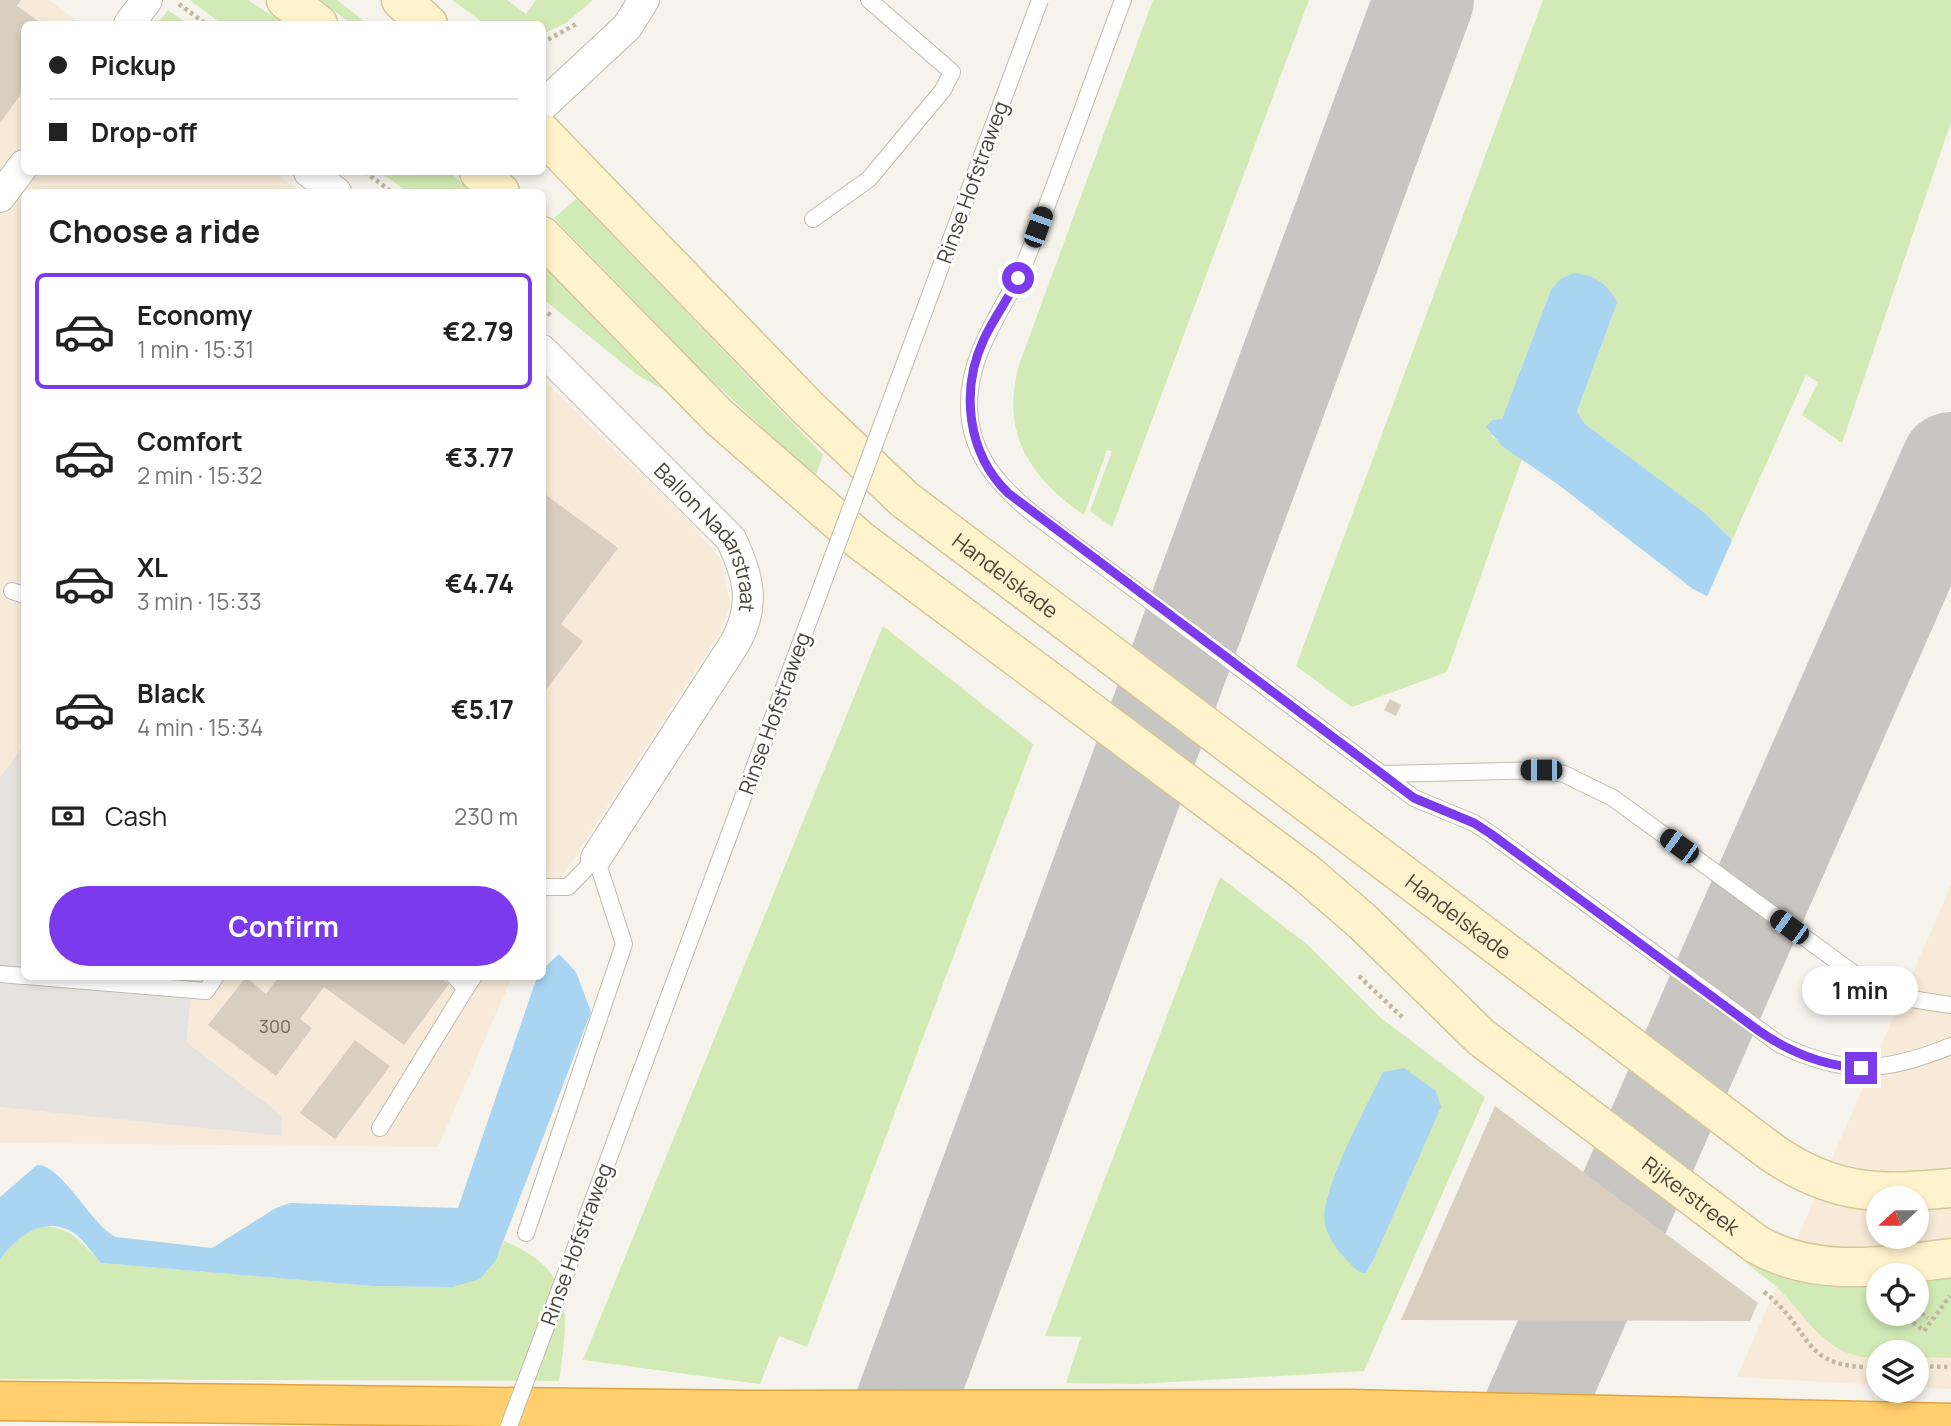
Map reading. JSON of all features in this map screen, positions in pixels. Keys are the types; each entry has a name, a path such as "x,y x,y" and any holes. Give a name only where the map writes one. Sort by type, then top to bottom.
{"highway":[{"path":"0,1401 775,1410 1347,1409 1951,1423"}],"street":[{"path":"131,21 147,0"},
{"path":"286,0 314,21"},
{"path":"401,0 425,21"},
{"path":"546,102 627,27 644,0"},
{"name":"Handelskade","path":"546,137 808,408 904,499 1518,963 1774,1154 1815,1178 1851,1190 1877,1193 1951,1188"},
{"path":"0,197 21,168"},
{"path":"313,175 333,189"},
{"path":"482,175 497,189"},
{"name":"Rijkerstreek","path":"546,240 720,418 860,541 1305,872 1363,922 1468,1025 1514,1063 1769,1251 1828,1267 1873,1266 1951,1258"},
{"name":"Ballon Nadarstraat","path":"546,354 731,539 745,568 749,595 746,622 735,643 596,858"}],"lane":[{"path":"813,219 869,180 943,90 952,72 869,0"},
{"name":"Rinse Hofstraweg","path":"509,1426 1040,0"},
{"path":"1123,0 1018,278 977,356 969,411 978,451 997,483 1032,513 1414,798 1474,823 1491,834 1779,1044 1823,1064 1861,1068 1899,1063 1951,1046"},
{"path":"1384,774 1541,770 1581,780 1613,797 1856,975 1898,997 1951,1005"},
{"path":"526,1233 624,944 596,858 568,887 546,887"},
{"path":"0,974 21,976"},
{"path":"73,980 206,991 213,980"},
{"path":"380,1128 465,980"}],"path":[{"path":"173,0 202,21"},
{"path":"546,41 562,34 586,16"},
{"path":"369,175 388,189"},
{"path":"1929,1325 1951,1296"},
{"path":"1929,1366 1951,1367"}],"shaded area":[{"path":"0,0 49,0 77,21 21,21 21,175 278,175 297,189 21,189 21,980 511,980 438,1147 0,1143"},
{"path":"546,382 690,523 721,559 730,604 720,632 546,901"},
{"path":"21,749 21,980 193,980 186,1042 281,1115 282,1136 0,1107 0,778"},
{"path":"1951,885 1951,1389 1929,1388 1929,1340 1866,1340 1866,1384 1737,1377"}],"green space":[{"path":"190,0 248,0 280,21 218,21"},
{"path":"319,0 337,0 364,21 348,21"},
{"path":"452,0 507,0 526,14 536,0 593,0 566,23 546,33 546,21 481,21"},
{"path":"1153,0 1309,0 1112,527 1090,511 1112,451 1107,450 1084,515 1048,485 1034,469 1024,451 1013,411 1014,389 1019,365"},
{"path":"1543,0 1951,0 1951,122 1842,443 1802,415 1818,382 1806,375 1732,540 1706,514 1585,424 1577,413 1617,303 1586,276 1569,275 1561,280 1551,290 1502,419 1491,436 1522,459 1447,672 1352,707 1296,666"},
{"path":"168,10 184,21 159,21"},
{"path":"384,175 453,175 468,189 404,189"},
{"path":"577,198 823,455 815,478 695,364 554,218"},
{"path":"546,269 665,391 636,374 546,301"},
{"path":"883,626 1033,744 807,1347 779,1336 760,1384 583,1360"},
{"path":"1220,877 1308,945 1381,1018 1485,1097 1364,1371 1137,1384 1066,1383 1081,1337 1045,1336","holes":["1436,1091 1440,1107 1374,1259 1366,1273 1353,1266"]},
{"path":"44,1226 70,1234 83,1243 101,1263 372,1286 452,1287 496,1260 504,1241 528,1253 545,1266 556,1281 565,1315 559,1381 0,1379 0,1260 19,1238"},
{"path":"1754,1252 1866,1274 1866,1326 1929,1326 1929,1274 1951,1271 1951,1358 1929,1357 1929,1340 1866,1340 1866,1357 1846,1352 1822,1336 1780,1290 1746,1263"}],"water":[{"path":"1574,273 1600,282 1617,303 1577,412 1585,424 1706,514 1732,540 1719,602 1693,589 1556,483 1502,446 1486,427 1492,420 1502,419 1551,290 1560,279"},
{"path":"559,954 576,972 591,1012 496,1260 480,1279 452,1287 372,1286 101,1263 79,1237 57,1226 35,1229 15,1242 0,1260 0,1197 37,1165 47,1167 56,1174 96,1220 116,1237 212,1248 276,1208 290,1203 458,1208 536,980 546,980 546,966"},
{"path":"1404,1068 1436,1091 1441,1107 1374,1259 1366,1273 1359,1272 1330,1238 1325,1224 1325,1210 1346,1148 1383,1072"}],"pier":[{"path":"1734,536 1951,700 1951,778 1706,599"}],"building":[{"path":"0,0 21,0 17,6 38,21 21,21 21,94 0,123"},
{"path":"546,495 618,548 561,624 583,641 546,690"},
{"path":"1390,699 1401,705 1396,716 1384,710"},
{"path":"244,980 250,980 266,994 276,980 444,980 449,984 404,1045 324,987 300,1019 312,1028 276,1076 208,1025"},
{"path":"355,1040 390,1066 335,1139 300,1113"},
{"path":"1495,1106 1758,1303 1750,1321 1401,1320"}],"taxiway":[{"path":"897,1426 1424,0"},
{"path":"1526,1426 1951,462"}],"route":[{"path":"1018,278 984,339 972,374 970,392 969,411 978,451 997,483 1032,513 1414,798 1474,823 1491,834 1779,1044 1823,1064 1861,1068"}]}
